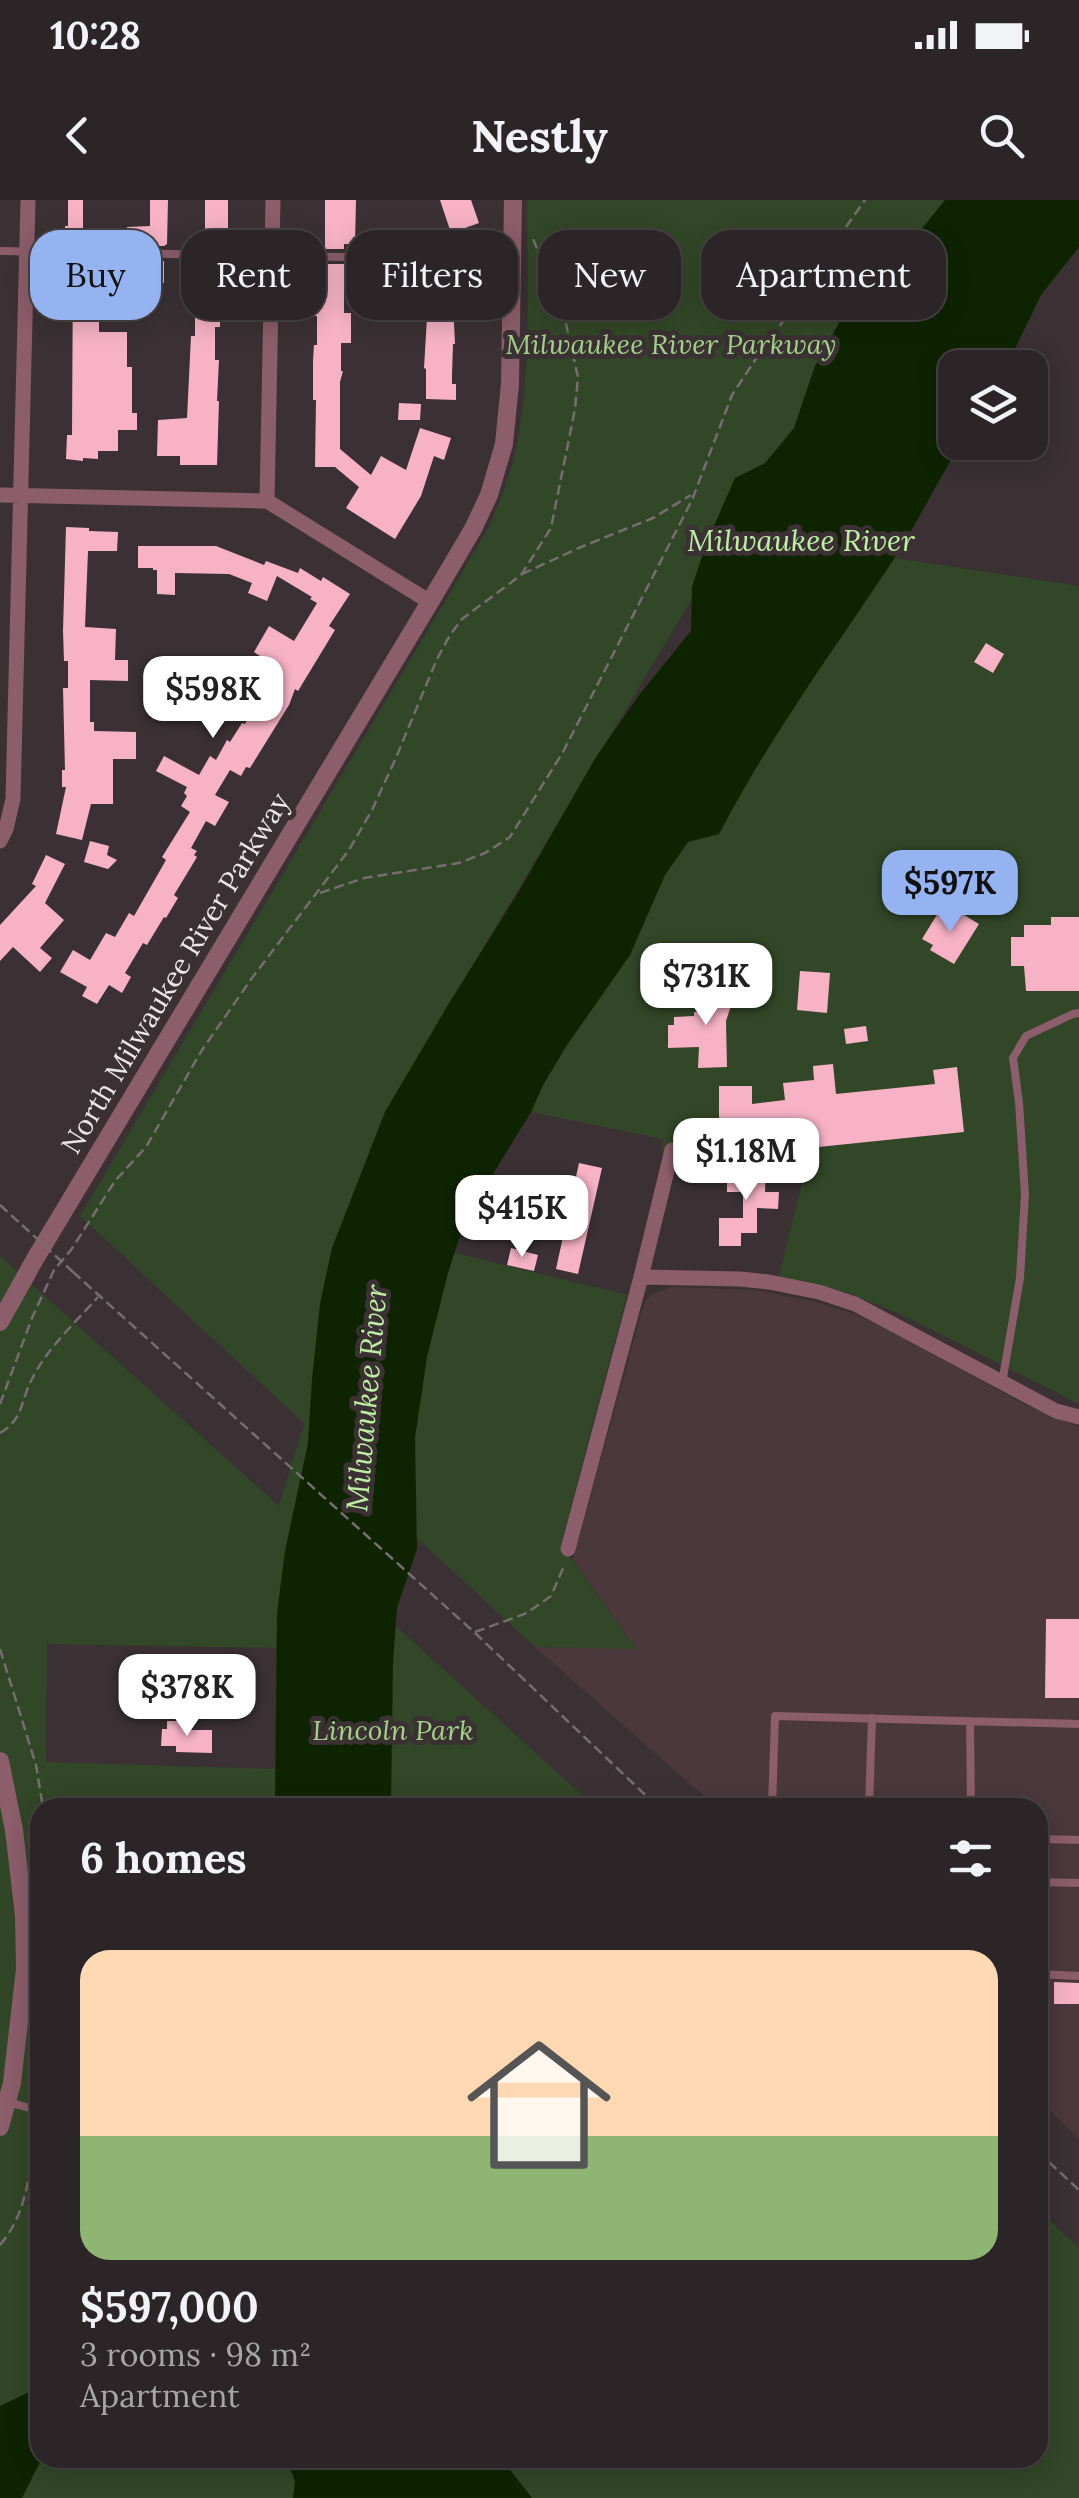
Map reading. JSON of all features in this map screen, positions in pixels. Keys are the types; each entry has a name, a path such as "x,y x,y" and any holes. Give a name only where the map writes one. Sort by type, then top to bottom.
{"street":[{"path":"0,841 13,799 28,200"},
{"path":"272,230 273,200"},
{"name":"North Milwaukee River Parkway","path":"0,1322 430,602 489,495 504,444 510,384 513,200"},
{"path":"267,501 271,320"},
{"path":"0,496 267,501 430,602"},
{"path":"568,1549 672,1150"},
{"path":"641,1277 740,1279 818,1292 855,1304 1002,1384 1079,1418"},
{"path":"0,1761 14,1830 24,1916 25,1969 12,2083 0,2128"}],"lane":[{"path":"0,251 181,255"},
{"path":"1002,1384 1020,1278 1024,1194 1013,1058 1026,1036 1079,1013"},
{"path":"772,1798 775,1716 1079,1724"},
{"path":"869,1798 872,1718"},
{"path":"970,1721 971,1798"},
{"path":"1048,1839 1079,1840"},
{"path":"1048,1882 1079,1882"},
{"path":"1048,1974 1079,1976"},
{"path":"8,2102 30,2108"}],"path":[{"path":"317,894 364,878 459,863 510,837 562,752 695,493 732,396 767,342 834,254 841,234 865,200"},
{"path":"521,575 551,528 578,377 566,324 527,226"},
{"path":"0,1404 54,1270 71,1250 114,1180 146,1147 202,1050 252,978 348,850 372,810 437,659 462,618 521,575 581,546 654,518 695,493"},
{"path":"0,1206 474,1632 648,1798"},
{"path":"0,1433 16,1422 32,1378 48,1355 99,1296"},
{"path":"474,1632 527,1613 550,1596 568,1549"},
{"path":"0,1650 36,1765 41,1798"},
{"path":"1048,2161 1079,2190"},
{"path":"0,2245 24,2206 30,2168"}],"shaded area":[{"path":"672,1287 755,1290 816,1302 887,1329 1026,1405 1079,1427 1079,2139 1048,2109 1048,1798 706,1798 535,1647 636,1649 573,1560 642,1311 652,1294"}],"green space":[{"name":"Milwaukee River Parkway","path":"527,200 945,200 922,230 701,230 701,320 851,320 815,366 794,428 385,1112 360,1177 455,1253 627,1295 561,1544 636,1649 535,1647 405,1527 281,1581 276,1648 47,1644 46,1762 275,1769 277,1798 30,1798 30,2468 1048,2468 1048,2219 1079,2248 1079,2498 0,2498 0,1256 279,1506 304,1423 80,1216 489,527 513,461 525,380"},
{"path":"894,558 1079,586 1079,1404 905,1316 845,1292 778,1278 808,1160 662,1155 663,1139 531,1112 567,1045 630,955 665,875 688,842 719,833 780,728"},
{"name":"Lincoln Park","path":"379,1611 585,1798 323,1798"}],"water":[{"name":"Milwaukee River","path":"945,200 1079,200 1079,247 1041,295 1014,350 938,350 938,460 951,460 892,562 780,729 719,834 688,842 665,875 630,955 567,1045 466,1218 427,1357 415,1438 417,1549 397,1608 391,1798 275,1798 277,1613 285,1551 308,1443 320,1304 332,1248 385,1112 596,757 691,631 692,587 735,478 765,463 794,428 815,366 840,321 946,320 946,230 921,230"},
{"path":"30,2392 30,2468 37,2468 22,2498 0,2498 0,2406"},
{"path":"290,2468 509,2468 532,2498 293,2498 295,2481"}],"building":[{"path":"68,200 83,200 83,230 65,230"},
{"path":"150,200 168,200 167,244 161,246 161,230 127,230 150,226"},
{"path":"205,200 228,200 228,230 205,230"},
{"path":"325,200 356,200 355,230 346,230 344,249 326,249"},
{"path":"440,200 471,200 479,223 450,230"},
{"path":"161,261 164,261 161,283"},
{"path":"326,264 344,264 344,313 346,320 351,320 351,343 341,343 340,449 371,475 381,456 406,470 420,428 451,438 444,460 434,456 421,496 395,539 346,508 359,487 335,467 315,467 313,361 317,320 326,320"},
{"path":"73,320 99,320 99,332 127,332 127,367 132,367 132,413 137,413 137,430 118,430 118,451 98,451 98,459 83,461 66,459 67,435 72,435"},
{"path":"195,320 220,320 220,327 215,327 215,360 219,360 217,465 180,465 180,456 157,456 158,420 187,418 191,336 195,336"},
{"path":"427,320 454,320 452,384 456,384 456,400 426,399"},
{"path":"399,403 421,404 420,420 398,420"},
{"path":"66,527 118,532 117,551 88,551 85,627 116,629 115,660 128,660 128,681 90,680 90,722 94,722 94,731 136,732 136,759 113,759 113,804 91,804 82,840 56,834 66,787 62,787 62,770 63,688 68,688 63,631"},
{"path":"138,546 216,546 264,565 266,561 298,573 300,568 350,594 329,626 335,630 298,691 295,689 250,768 246,767 241,776 230,770 215,795 229,802 215,826 206,821 191,848 197,851 197,857 174,895 178,898 125,973 131,977 122,993 109,985 97,1004 82,996 87,987 60,972 73,950 90,960 106,933 115,937 129,913 134,916 166,860 162,857 190,812 181,806 187,787 156,771 164,756 199,775 210,756 216,760 227,740 230,742 245,724 268,680 254,672 263,658 254,652 269,626 294,641 317,603 277,576 267,601 248,593 252,583 229,574 175,573 175,595 157,594 157,570 138,568"},
{"path":"986,643 1004,654 993,673 974,662"},
{"path":"90,841 109,846 107,855 117,860 108,869 84,862"},
{"path":"46,855 65,864 45,903 64,920 40,948 52,958 40,972 13,947 0,961 0,925 36,886 32,884"},
{"path":"954,909 979,924 954,964 930,950 933,945 922,939 938,913 948,919"},
{"path":"1051,917 1079,917 1079,991 1026,991 1024,966 1011,966 1011,937 1024,937 1024,925 1051,925"},
{"path":"800,971 830,973 827,1013 797,1010"},
{"path":"717,983 737,988 726,1021 727,1067 698,1068 699,1047 668,1048 668,1025 674,1025 674,1017 701,1012 705,992 710,993"},
{"path":"866,1026 868,1041 846,1044 844,1029"},
{"path":"833,1064 836,1094 935,1084 933,1070 957,1067 964,1132 770,1152 768,1127 719,1126 719,1086 752,1086 752,1104 785,1100 783,1083 814,1080 813,1066"},
{"path":"579,1163 602,1168 578,1274 556,1269"},
{"path":"727,1166 766,1167 765,1192 779,1192 778,1209 757,1208 757,1233 741,1233 741,1246 719,1246 719,1218 743,1218 743,1192 727,1192"},
{"path":"511,1248 538,1255 534,1271 507,1265"},
{"path":"1046,1619 1079,1619 1079,1698 1045,1698"},
{"path":"167,1721 185,1721 184,1730 212,1730 212,1753 176,1752 176,1746 161,1746"},
{"path":"1054,1982 1079,1983 1079,2004 1054,2004"}]}
